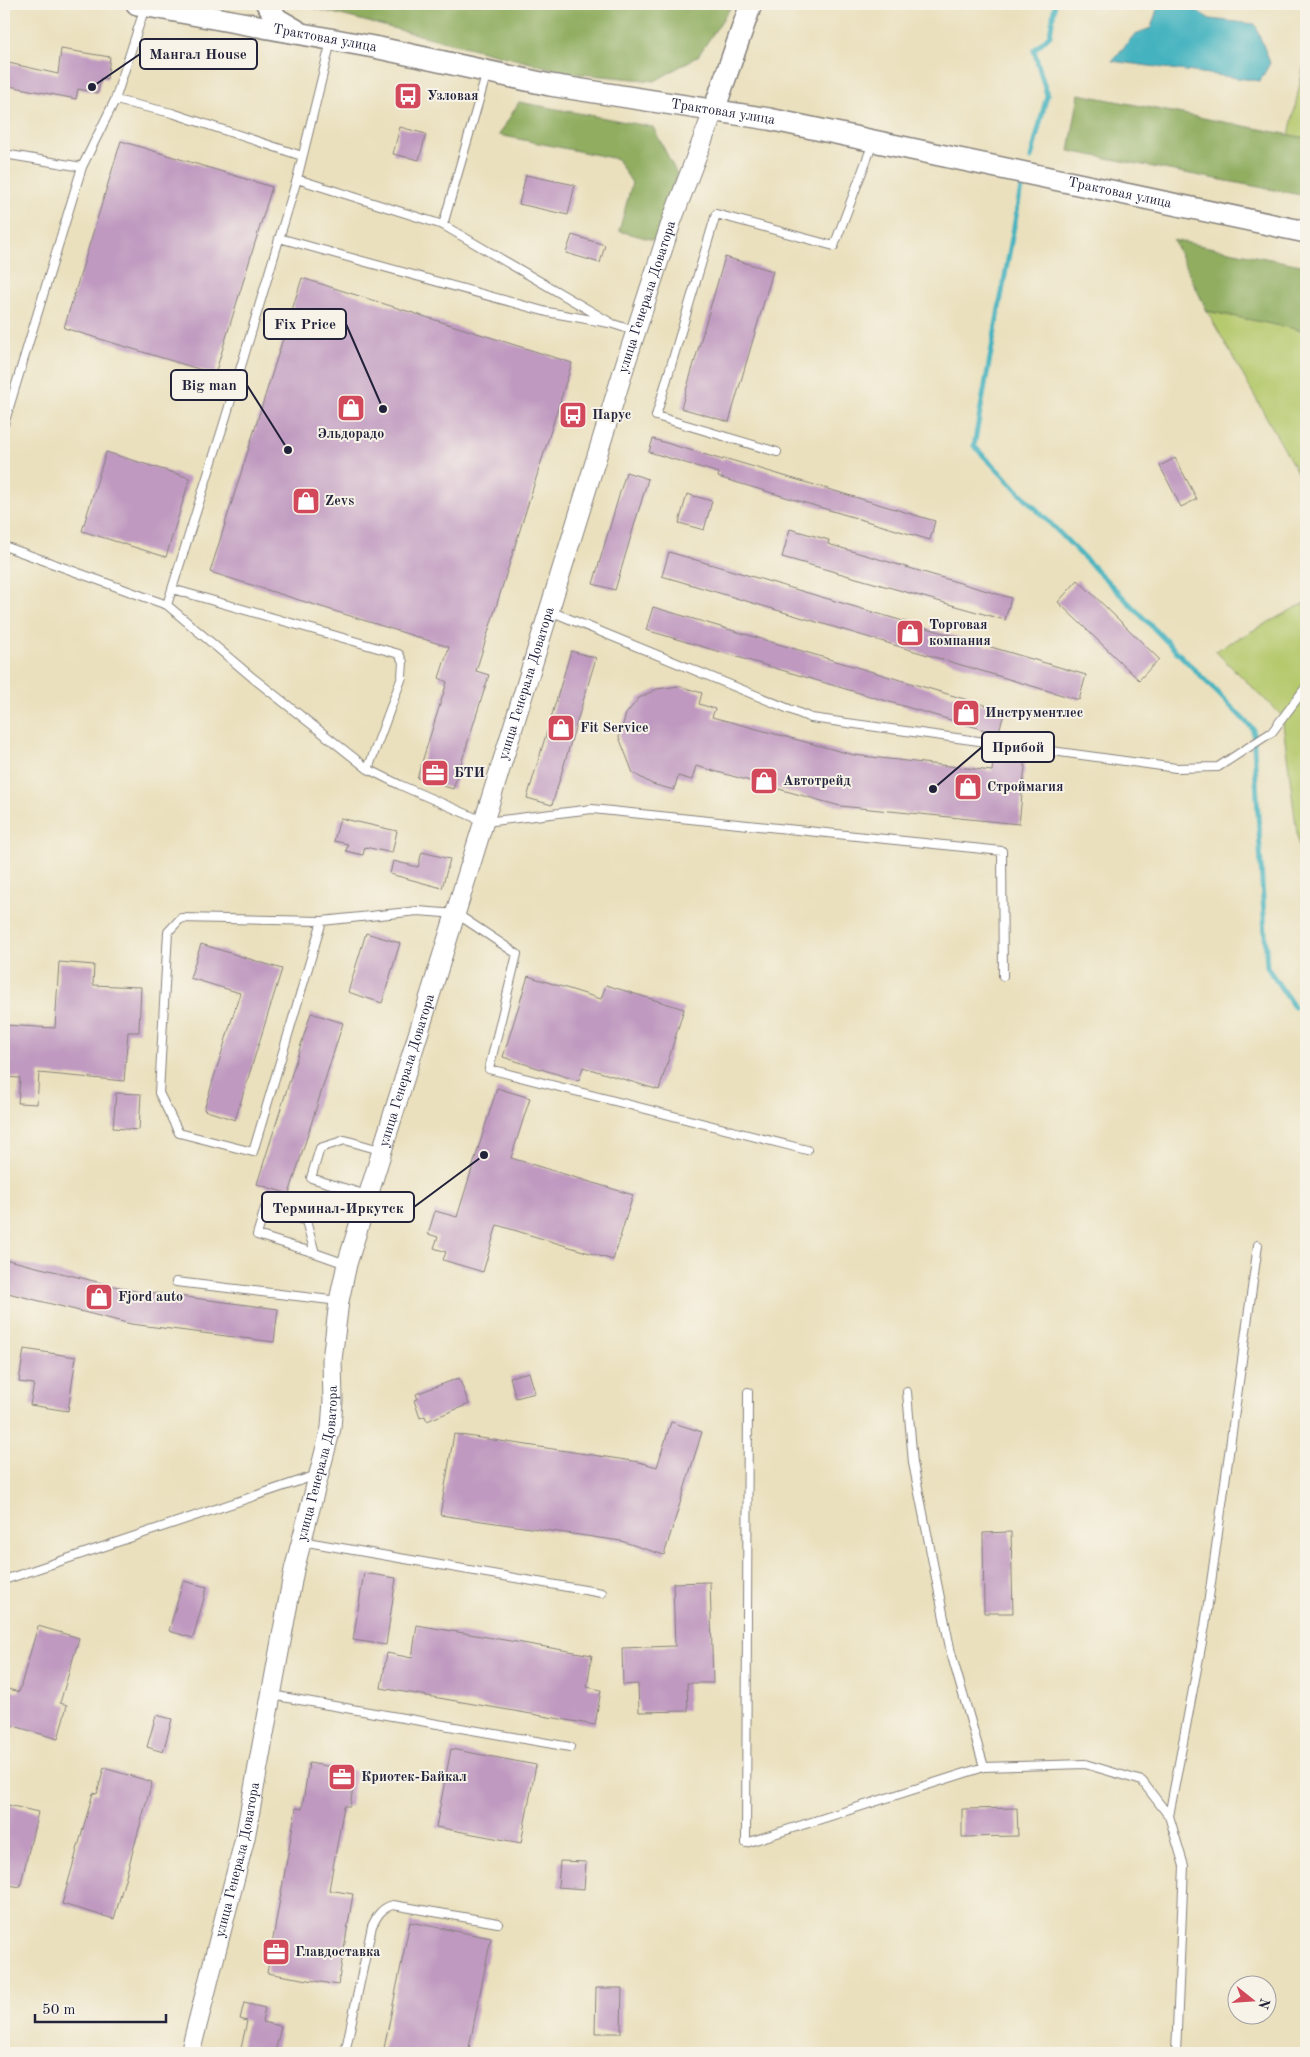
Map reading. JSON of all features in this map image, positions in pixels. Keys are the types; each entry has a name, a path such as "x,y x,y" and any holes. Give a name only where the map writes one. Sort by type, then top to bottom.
{"main road":[{"path":"267,4 277,19 307,36"},
{"path":"714,110 751,4"},
{"name":"Трактовая улица","path":"142,5 331,39 550,85 714,110 873,141 1306,232"}],"street":[{"name":"улица Генерала Доватора","path":"190,2053 245,1838 294,1570 331,1428 333,1401 332,1360 339,1301 347,1264 672,220 714,110"}],"lane":[{"path":"4,424 8,397 82,167 115,100 142,5"},
{"path":"167,605 297,179 331,39"},
{"path":"443,225 488,72"},
{"path":"115,100 172,113 302,156"},
{"path":"777,452 656,416 716,214 834,246 873,141"},
{"path":"4,154 82,167"},
{"path":"297,179 443,225 614,324"},
{"path":"279,238 547,312 614,324 637,332"},
{"path":"4,546 167,605 252,678 368,769 400,786 485,822 592,809 1002,851 1003,976"},
{"path":"172,589 399,654 403,662 402,677 368,769"},
{"path":"550,611 811,718 1176,768 1218,767 1272,732 1306,687"},
{"path":"322,921 252,1152 179,1133 159,1093 168,932 181,918 322,921 418,911 457,914 517,954 488,1069 807,1150"},
{"path":"369,1196 311,1178 320,1148 345,1140 383,1152"},
{"path":"315,1253 306,1221 264,1208 257,1235 347,1264"},
{"path":"1170,1816 1205,1626 1258,1245"},
{"path":"176,1282 339,1301"},
{"path":"748,1392 746,1843 984,1767 1085,1764 1142,1780 1170,1816 1184,1866 1176,2053"},
{"path":"907,1392 913,1463 950,1653 984,1767"},
{"path":"4,1580 319,1474"},
{"path":"301,1541 602,1593"},
{"path":"271,1695 570,1747"},
{"path":"345,2053 372,1926 378,1914 385,1906 393,1905 498,1922"}],"green space":[{"path":"297,4 733,4 698,56 655,81 570,73"},
{"path":"1306,55 1306,138 1289,135"},
{"path":"1079,94 1306,138 1306,196 1069,151"},
{"path":"519,102 653,127 677,174 657,241 619,231 632,183 617,159 499,135"},
{"path":"1173,240 1306,266 1306,331 1207,311"},
{"path":"1207,311 1306,331 1306,488"},
{"path":"1306,602 1306,904 1282,716 1215,651"}],"water":[{"path":"1186,4 1210,19 1255,24 1270,63 1260,81 1112,61 1135,34 1151,28 1158,6"}],"building":[{"path":"61,49 110,57 107,79 101,78 98,93 78,89 76,99 4,85 4,62 58,74"},
{"path":"400,127 426,134 419,160 393,154"},
{"path":"121,141 272,187 215,374 64,328"},
{"path":"526,175 575,185 568,215 519,204"},
{"path":"572,235 605,245 600,263 566,253"},
{"path":"725,257 773,271 729,422 681,408"},
{"path":"302,278 572,363 476,671 489,675 453,789 417,778 447,682 439,678 449,647 210,572"},
{"path":"653,439 723,460 724,458 935,521 930,540 718,477 719,473 649,452"},
{"path":"106,452 190,478 166,557 82,531"},
{"path":"1175,458 1197,499 1181,507 1160,466"},
{"path":"626,472 648,479 615,590 593,584"},
{"path":"687,494 712,501 704,530 679,523"},
{"path":"790,529 829,540 828,544 1011,598 1005,620 782,557"},
{"path":"669,552 1086,675 1079,700 662,576"},
{"path":"1078,580 1159,659 1139,680 1058,602"},
{"path":"653,607 1005,711 998,734 646,630"},
{"name":"Fit Service","path":"571,651 596,658 552,805 527,798"},
{"path":"679,686 702,693 699,704 715,709 712,717 854,755 992,771 994,754 1026,757 1019,824 840,806 696,766 692,780 678,776 674,790 652,784 633,773 619,737 626,714 639,698 657,689"},
{"path":"340,818 397,831 392,853 365,847 363,855 346,851 348,844 334,841"},
{"path":"422,852 450,859 442,888 390,874 393,861 418,867"},
{"path":"366,933 400,943 382,1003 348,992"},
{"path":"201,944 282,969 235,1120 204,1110 240,993 190,978"},
{"path":"59,962 94,965 93,985 141,987 139,1032 128,1032 124,1081 39,1073 37,1104 18,1103 20,1078 4,1077 4,1025 55,1028"},
{"path":"528,976 601,999 606,985 684,1009 659,1090 583,1067 579,1081 503,1057"},
{"path":"311,1013 343,1023 289,1194 257,1184"},
{"path":"497,1088 530,1098 511,1158 633,1195 613,1260 497,1225 483,1272 443,1260 446,1252 434,1248 438,1237 428,1234 435,1211 457,1217"},
{"path":"116,1093 141,1094 139,1130 113,1128"},
{"path":"4,1259 147,1294 147,1292 278,1309 274,1342 131,1324 4,1292"},
{"path":"24,1349 76,1357 68,1411 30,1405 34,1384 19,1382"},
{"path":"529,1372 535,1393 516,1398 510,1377"},
{"path":"459,1378 469,1404 427,1421 425,1416 420,1418 414,1400 418,1399 416,1394"},
{"path":"671,1422 702,1432 664,1555 621,1541 440,1515 454,1434 639,1462 657,1467"},
{"path":"1011,1532 1013,1613 984,1613 983,1533"},
{"path":"364,1573 396,1578 386,1645 353,1640"},
{"path":"183,1581 207,1587 193,1638 169,1631"},
{"path":"710,1582 713,1683 687,1683 688,1711 639,1712 638,1684 623,1685 622,1648 675,1646 673,1583"},
{"path":"417,1625 592,1655 587,1687 601,1690 595,1725 381,1688 387,1653 412,1658"},
{"path":"38,1626 79,1638 60,1703 67,1705 58,1739 4,1723 4,1688 19,1692"},
{"path":"156,1715 172,1719 163,1752 147,1747"},
{"path":"451,1749 536,1765 521,1843 436,1827"},
{"path":"309,1763 356,1771 350,1806 344,1806 329,1890 353,1894 338,1985 267,1973 296,1808 302,1809"},
{"path":"104,1768 152,1782 114,1919 62,1904 93,1793 97,1794"},
{"path":"4,1804 38,1812 20,1887 4,1884"},
{"path":"1017,1808 1018,1836 962,1837 962,1809"},
{"path":"560,1861 586,1862 584,1889 558,1887"},
{"path":"410,1922 491,1938 468,2053 383,2053"},
{"path":"596,1988 622,1988 621,2033 595,2033"},
{"path":"244,2003 265,2008 262,2022 281,2026 275,2053 240,2053 247,2021 240,2019"}],"waterway":[{"path":"1031,158 1047,95 1034,50 1050,35 1055,4"},
{"path":"1021,188 974,446 1253,729 1267,967 1294,1007"}],"place":[{"name":"Мангал House","path":"92,87"},
{"name":"Узловая","path":"408,96"},
{"name":"Эльдорадо","path":"351,408"},
{"name":"Fix Price","path":"383,409"},
{"name":"Парус","path":"573,415"},
{"name":"Big man","path":"288,450"},
{"name":"Zevs","path":"306,501"},
{"name":"Торговая компания","path":"910,633"},
{"name":"Инструментлес","path":"966,713"},
{"name":"Fit Service","path":"561,728"},
{"name":"БТИ","path":"435,773"},
{"name":"Автотрейд","path":"764,781"},
{"name":"Строймагия","path":"968,787"},
{"name":"Прибой","path":"933,789"},
{"name":"Терминал-Иркутск","path":"484,1155"},
{"name":"Fjord auto","path":"99,1297"},
{"name":"Криотек-Байкал","path":"342,1777"},
{"name":"Главдоставка","path":"276,1952"}]}
